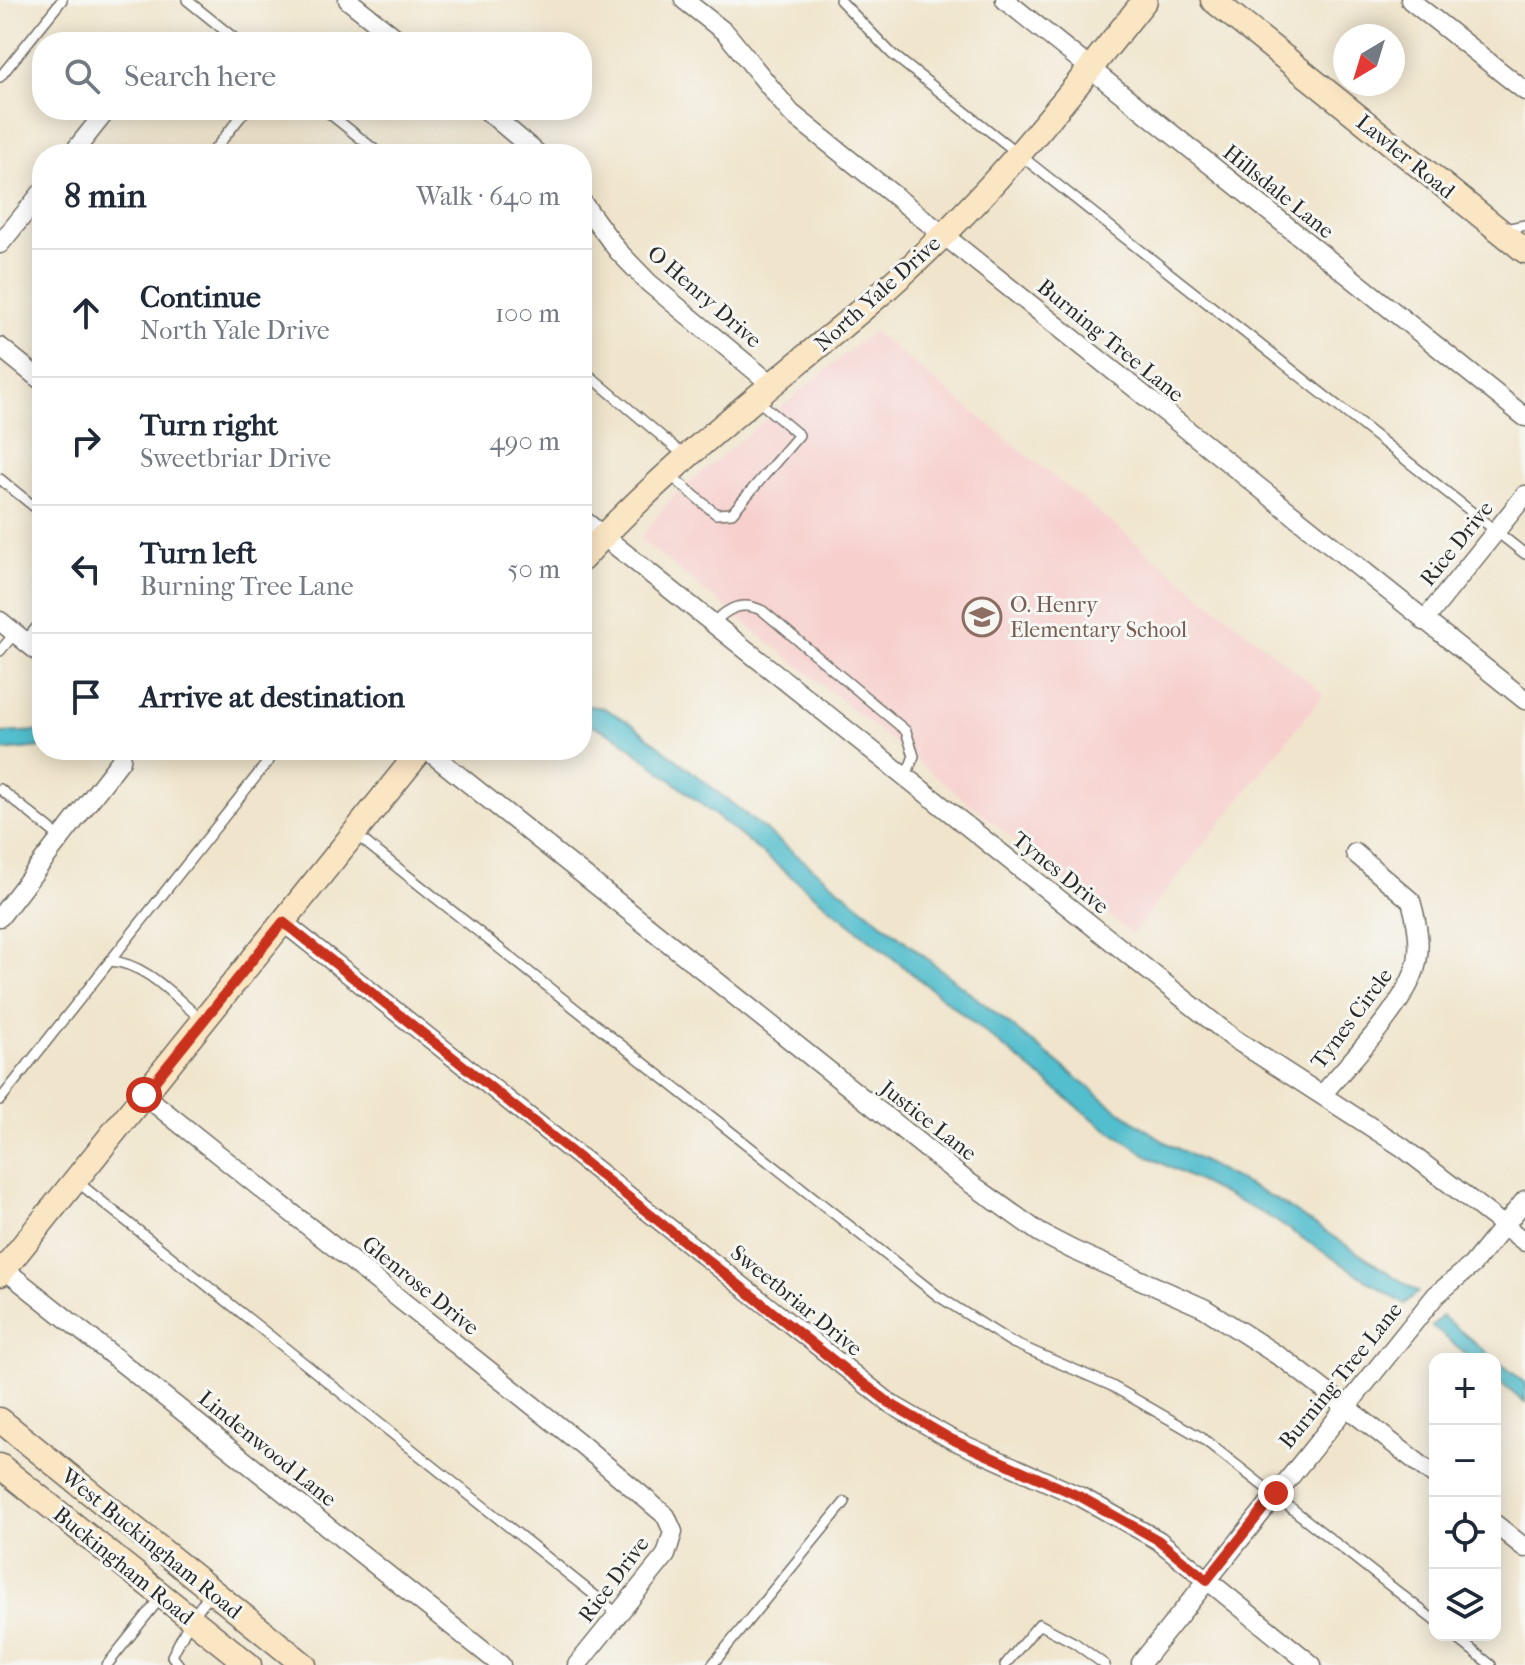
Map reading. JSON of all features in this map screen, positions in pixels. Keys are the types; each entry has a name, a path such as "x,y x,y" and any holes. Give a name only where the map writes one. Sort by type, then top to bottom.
{"street":[{"path":"348,0 388,32"},
{"name":"Burning Tree Lane","path":"684,0 726,33 791,113 1525,700"},
{"name":"Hillsdale Lane","path":"1005,0 1525,417"},
{"name":"North Yale Drive","path":"592,548 678,466 874,300 942,235 1021,154 1145,0"},
{"name":"Lawler Road","path":"1213,0 1525,251"},
{"path":"1410,0 1525,91"},
{"path":"80,144 99,120"},
{"path":"498,120 526,144"},
{"path":"0,244 32,204"},
{"name":"O Henry Drive","path":"592,216 618,251 649,283 763,391"},
{"path":"0,347 32,369"},
{"name":"Rice Drive","path":"1424,621 1525,495"},
{"name":"Tynes Drive","path":"592,527 1233,1038 1414,1156 1525,1242"},
{"path":"13,632 32,647"},
{"path":"0,917 121,760"},
{"path":"2,1271 416,760"},
{"name":"Justice Lane","path":"437,760 976,1187 1040,1233 1204,1308 1288,1362 1429,1471"},
{"name":"Tynes Circle","path":"1322,1095 1401,997 1414,974 1419,952 1411,901 1355,853"},
{"name":"Sweetbriar Drive","path":"283,922 891,1404 951,1439 1081,1497 1158,1540 1312,1665"},
{"name":"Glenrose Drive","path":"144,1095 581,1444 666,1516"},
{"name":"Burning Tree Lane","path":"1141,1663 1436,1295 1472,1265 1525,1200"},
{"name":"Lindenwood Lane","path":"2,1271 501,1665"},
{"name":"West Buckingham Road","path":"0,1420 304,1665"},
{"name":"Buckingham Road","path":"0,1466 249,1665"},
{"name":"Rice Drive","path":"577,1665 666,1555 673,1532 666,1516"},
{"path":"1501,1529 1525,1548"}],"lane":[{"path":"36,32 62,0"},
{"path":"187,0 227,32"},
{"path":"840,0 892,54 1525,554"},
{"path":"0,77 32,37"},
{"path":"219,144 238,120"},
{"path":"338,120 368,144"},
{"path":"1499,230 1525,225"},
{"path":"592,379 678,466 716,514 732,513 799,435 763,391"},
{"path":"0,479 32,505"},
{"path":"711,624 723,612 740,605 763,611 906,731 914,756 905,778"},
{"path":"0,651 13,632 32,625"},
{"path":"0,1100 269,760"},
{"path":"0,789 61,838"},
{"path":"354,833 929,1290 1011,1342 1140,1400 1220,1450 1429,1616"},
{"path":"110,961 128,963 149,976 203,1021"},
{"path":"75,1180 618,1614"},
{"path":"712,1665 845,1502"},
{"path":"179,1665 172,1656 191,1619 212,1591"},
{"path":"107,1665 162,1596"},
{"path":"1005,1665 1039,1624 1075,1643 1105,1665"},
{"path":"1461,1641 1491,1665"}],"shaded area":[{"name":"O. Henry Elementary School","path":"873,331 1324,694 1132,934 640,539 673,496"}],"water":[{"path":"592,706 604,708 632,724 1111,1105 1163,1141 1277,1200 1418,1292 1404,1304 1268,1216 1151,1158 1098,1123 619,738 592,726"},
{"path":"32,731 32,748 0,751 0,733"},
{"path":"1442,1316 1488,1353 1464,1353 1432,1326"},
{"path":"1501,1364 1525,1383 1525,1403 1501,1383"}],"place":[{"name":"O. Henry Elementary School","path":"982,617"}],"route":[{"path":"144,1095 283,922 843,1368 891,1404 951,1439 1081,1497 1158,1540 1207,1580 1276,1493"}]}
